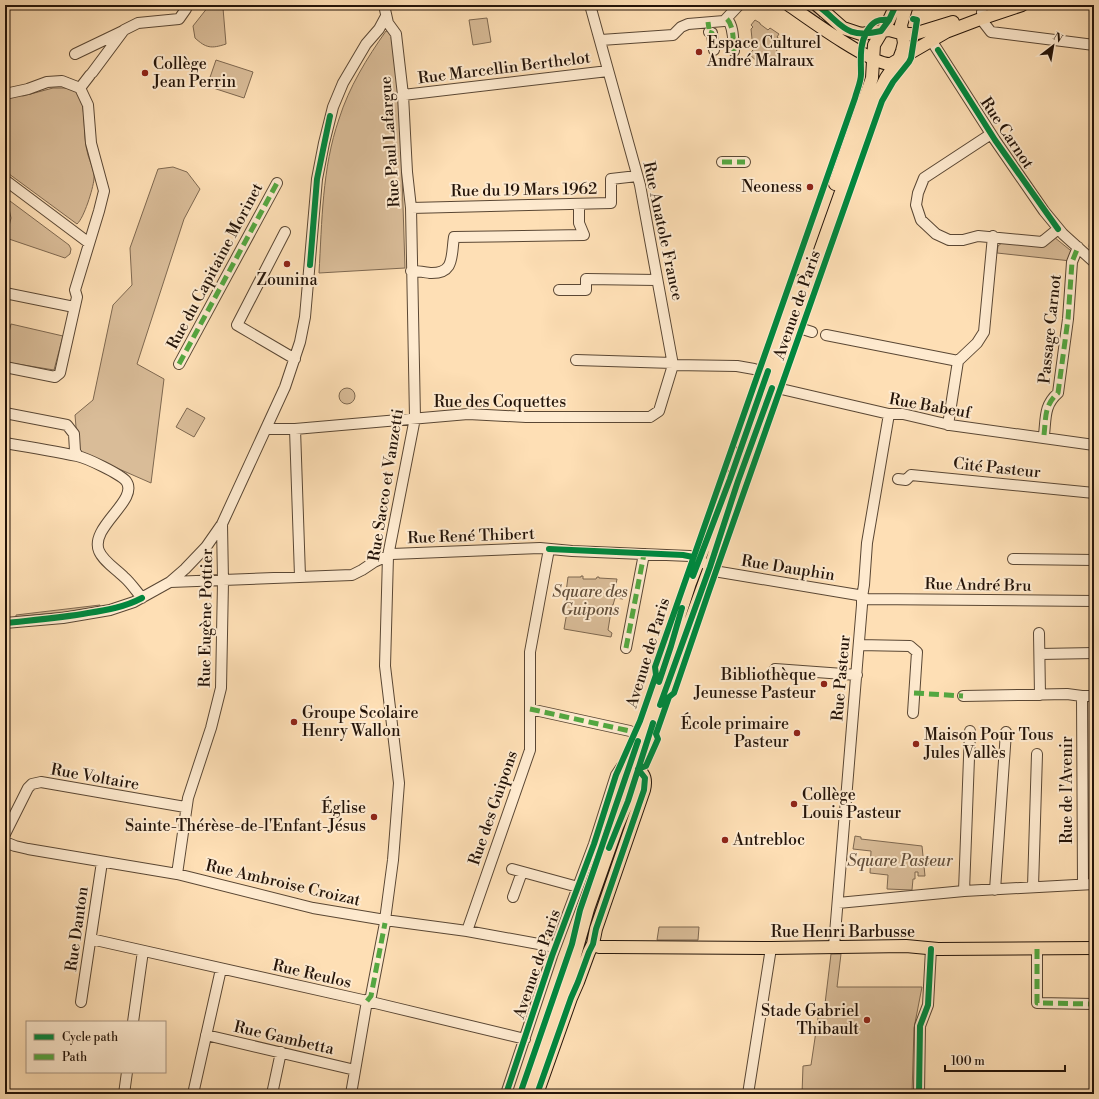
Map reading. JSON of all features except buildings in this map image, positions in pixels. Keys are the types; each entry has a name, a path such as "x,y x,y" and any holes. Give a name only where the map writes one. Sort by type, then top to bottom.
{"main road":[{"path":"789,5 822,28 880,63 887,64 899,59"},
{"path":"816,5 843,28 861,34 889,30 904,34 914,34 927,37"},
{"path":"771,374 872,78 872,58 874,45 890,20 896,5"},
{"path":"899,59 904,43 902,25 907,5"},
{"path":"771,374 793,326 847,175 856,155 877,96 889,72 899,59 927,37 983,15 1003,5"},
{"path":"983,15 1022,5"},
{"name":"Avenue de Paris","path":"520,1094 568,956 580,910 634,768 654,722 705,564 730,479 771,374"},
{"path":"537,1094 571,998 593,944 596,929 646,784 646,778 634,768"},
{"name":"Avenue de Paris","path":"527,1094 573,962 588,909 634,768"},
{"name":"Rue Henri Barbusse","path":"593,944 600,947 770,948 906,946 931,949 1094,948"}],"street":[{"name":"Rue Paul Lafargue","path":"384,5 389,25 396,34 403,95 407,172 411,208 411,270"},
{"name":"Rue Anatole France","path":"590,5 640,186 673,364"},
{"path":"600,40 673,35 685,25 693,23 708,27 727,19 739,5"},
{"path":"75,54 138,23 179,19 187,6"},
{"path":"983,15 984,23 991,32 1094,46"},
{"path":"5,623 63,618 107,610 124,606 142,598 170,582 197,557 222,524 285,387 294,359 305,317 317,179 330,116 343,83 366,44 379,29 386,16"},
{"path":"727,19 730,22 734,51"},
{"path":"708,27 712,33 714,50"},
{"path":"80,88 124,30"},
{"name":"Rue Carnot","path":"927,37 991,134 1058,229 1094,262"},
{"name":"Rue Marcellin Berthelot","path":"403,95 608,71"},
{"path":"5,94 28,89 47,82 62,80 80,88 88,105 91,143 104,190 75,290 77,297 60,373 55,377 5,367"},
{"path":"991,134 924,178 918,193 916,205 921,220 936,234 949,240 963,240 978,236 993,236 1042,242 1058,229"},
{"path":"722,162 745,162"},
{"name":"Rue du 19 Mars 1962","path":"411,208 611,203 611,179 637,176"},
{"path":"5,180 89,243"},
{"name":"Rue du Capitaine Morinet","path":"179,364 277,183"},
{"path":"411,270 439,273 446,270 450,264 454,237 584,235 579,223 579,204"},
{"path":"285,232 237,325 294,359"},
{"path":"948,425 958,361 977,343 984,332 993,236"},
{"name":"Passage Carnot","path":"1044,435 1048,406 1050,401 1058,393 1068,318 1072,262 1078,247"},
{"name":"Rue Sacco et Vanzetti","path":"351,1094 366,1001 371,996 385,922 393,860 399,783 385,666 388,556 415,418 411,270"},
{"path":"559,290 586,290 586,279 657,280"},
{"path":"5,293 74,307"},
{"path":"793,326 812,332"},
{"path":"826,335 958,361"},
{"path":"576,360 737,366 771,374"},
{"name":"Rue des Coquettes","path":"266,429 295,429 468,414 533,417 650,417 659,411 673,364"},
{"name":"Rue Babeuf","path":"767,386 889,414 903,414 948,425 1094,445"},
{"path":"5,413 67,425 71,428 74,434 75,451 78,456"},
{"name":"Rue Pasteur","path":"834,946 857,675 862,597 868,543 889,414"},
{"path":"295,429 300,576"},
{"path":"5,443 78,456 112,471 126,481 129,487 128,494 105,525 99,538 98,549 103,558 125,578 142,598"},
{"name":"Cité Pasteur","path":"898,479 906,480 911,475 1094,493"},
{"name":"Rue Eugène Pottier","path":"177,874 186,807 222,688 224,581 222,524"},
{"name":"Rue René Thibert","path":"170,582 352,575 374,562 392,554 540,548 683,555 705,564"},
{"name":"Rue des Guipons","path":"467,931 530,750 530,652 549,549"},
{"path":"626,648 644,554"},
{"path":"1012,559 1094,560"},
{"name":"Rue Dauphin","path":"705,564 720,572 858,595 862,597"},
{"name":"Rue André Bru","path":"862,597 867,599 1094,601"},
{"path":"1039,632 1040,694"},
{"path":"859,645 910,646 917,652 913,713"},
{"path":"1040,654 1094,653"},
{"path":"775,669 857,675"},
{"path":"963,696 1040,694 1094,696"},
{"name":"Rue de l'Avenir","path":"1082,696 1083,884"},
{"path":"530,709 630,731"},
{"path":"964,892 970,731"},
{"path":"994,890 1006,732"},
{"path":"1033,887 1037,754"},
{"name":"Avenue de Paris","path":"506,1094 556,947 594,844 616,775 622,766 634,768"},
{"name":"Rue Voltaire","path":"5,834 28,788 34,783 41,782 186,807"},
{"name":"Rue Ambroise Croizat","path":"5,842 28,849 177,874 314,908 385,922 467,931 556,947"},
{"name":"Rue Danton","path":"81,1002 102,862"},
{"path":"513,897 517,871 578,887"},
{"path":"838,903 964,892 1094,884"},
{"name":"Rue Reulos","path":"91,939 143,952 366,1001 525,1039"},
{"path":"748,1094 770,948"},
{"path":"1037,948 1037,1003 1094,1004"},
{"path":"919,1094 920,1026 928,1004 931,949"},
{"path":"133,1021 143,952"},
{"path":"193,1094 222,969"},
{"name":"Rue Gambetta","path":"206,1036 355,1070"},
{"path":"272,1094 281,1052"},
{"path":"124,1094 127,1073"}],"green space":[{"path":"799,5 805,5 820,16 818,19"},
{"path":"208,7 223,8 226,44 216,47 209,47 202,44 195,38 193,26"},
{"path":"487,18 491,42 473,45 469,20"},
{"path":"755,20 768,30 770,28 779,34 777,37 783,42 789,41 790,44 776,46 778,58 774,57 760,64 749,54 757,46 754,43 754,39 752,39 751,29 753,27 751,25"},
{"path":"386,31 392,33 400,111 405,268 319,273 324,195 333,138 343,107 353,84 365,62"},
{"path":"216,60 253,72 244,98 207,86"},
{"path":"53,88 68,88 79,92 83,107 86,147 93,170 94,179 88,203 80,221 77,224 5,171 5,95 10,93 23,96"},
{"path":"173,167 187,172 200,189 184,219 137,364 164,379 151,483 78,451 75,415 93,400 113,305 132,285 130,248 158,169"},
{"path":"10,201 69,245 71,249 70,254 65,258 6,238 11,218 8,204"},
{"path":"1094,207 1094,251 1089,247"},
{"path":"1054,237 1075,254 1071,261 997,253 998,246 1003,242"},
{"path":"11,324 63,336 54,370 5,362 5,349"},
{"path":"347,388 354,393 355,396 350,403 347,404 340,399 339,396 344,389"},
{"path":"187,408 205,418 194,437 176,427"},
{"name":"Square des Guipons","path":"583,576 583,579 596,579 599,577 617,579 615,590 616,593 624,595 623,599 615,598 612,605 608,630 612,633 611,637 564,629 567,612 564,611 568,577"},
{"path":"100,605 100,607 16,617 16,615"},
{"name":"Square Pasteur","path":"855,836 861,837 861,839 922,846 925,876 918,876 918,872 915,872 912,890 887,889 888,875 870,873 871,851 853,849"},
{"path":"659,927 699,927 698,940 657,940"},
{"name":"Stade Gabriel Thibault","path":"831,954 841,954 837,987 922,987 914,1028 912,1094 802,1094 803,1066 811,1065 819,1011 824,1012"}],"marked path":[{"path":"727,19 732,30 734,51"},
{"path":"708,22 709,29"},
{"path":"709,32 712,33 714,50"},
{"path":"722,162 745,162"},
{"path":"179,364 277,183"},
{"path":"1044,435 1046,412 1050,402 1058,393 1068,319 1072,262 1078,247"},
{"path":"626,648 644,554"},
{"path":"914,693 963,696"},
{"path":"530,709 630,731"},
{"path":"367,1001 371,996 385,923"},
{"path":"1037,949 1037,1003 1094,1004"}],"cycle path":[{"path":"817,5 838,24 844,28 859,33 881,31 889,20 896,5"},
{"path":"638,769 646,766 658,739 656,734 669,697 674,693 882,101 893,82 911,58 917,20 913,19"},
{"path":"506,1094 552,956 594,844 616,775 640,721 656,675 655,667 855,98 861,77 861,52 864,36 874,23 879,20 889,20"},
{"path":"938,50 995,140 1058,229"},
{"path":"310,265 317,179 330,116"},
{"path":"693,576 730,479 768,371"},
{"path":"660,705 772,388"},
{"path":"549,549 683,555 693,557"},
{"path":"5,623 57,618 102,611 122,606 142,598"},
{"path":"659,682 682,608"},
{"path":"609,848 628,801 653,723"},
{"path":"520,1094 572,944 580,910 638,741"},
{"path":"537,1094 571,998 593,944 596,929 644,790 645,778 638,769"},
{"path":"919,1094 920,1026 928,1005 931,949"}],"place":[{"name":"Espace Culturel André Malraux","path":"699,52"},
{"name":"Collège Jean Perrin","path":"145,73"},
{"name":"Neoness","path":"810,187"},
{"name":"Zounina","path":"287,264"},
{"name":"Bibliothèque Jeunesse Pasteur","path":"824,684"},
{"name":"Groupe Scolaire Henry Wallon","path":"294,722"},
{"name":"École primaire Pasteur","path":"797,733"},
{"name":"Maison Pour Tous Jules Vallès","path":"916,744"},
{"name":"Collège Louis Pasteur","path":"794,804"},
{"name":"Église Sainte-Thérèse-de-l'Enfant-Jésus","path":"374,817"},
{"name":"Antrebloc","path":"725,840"},
{"name":"Stade Gabriel Thibault","path":"867,1020"}]}
